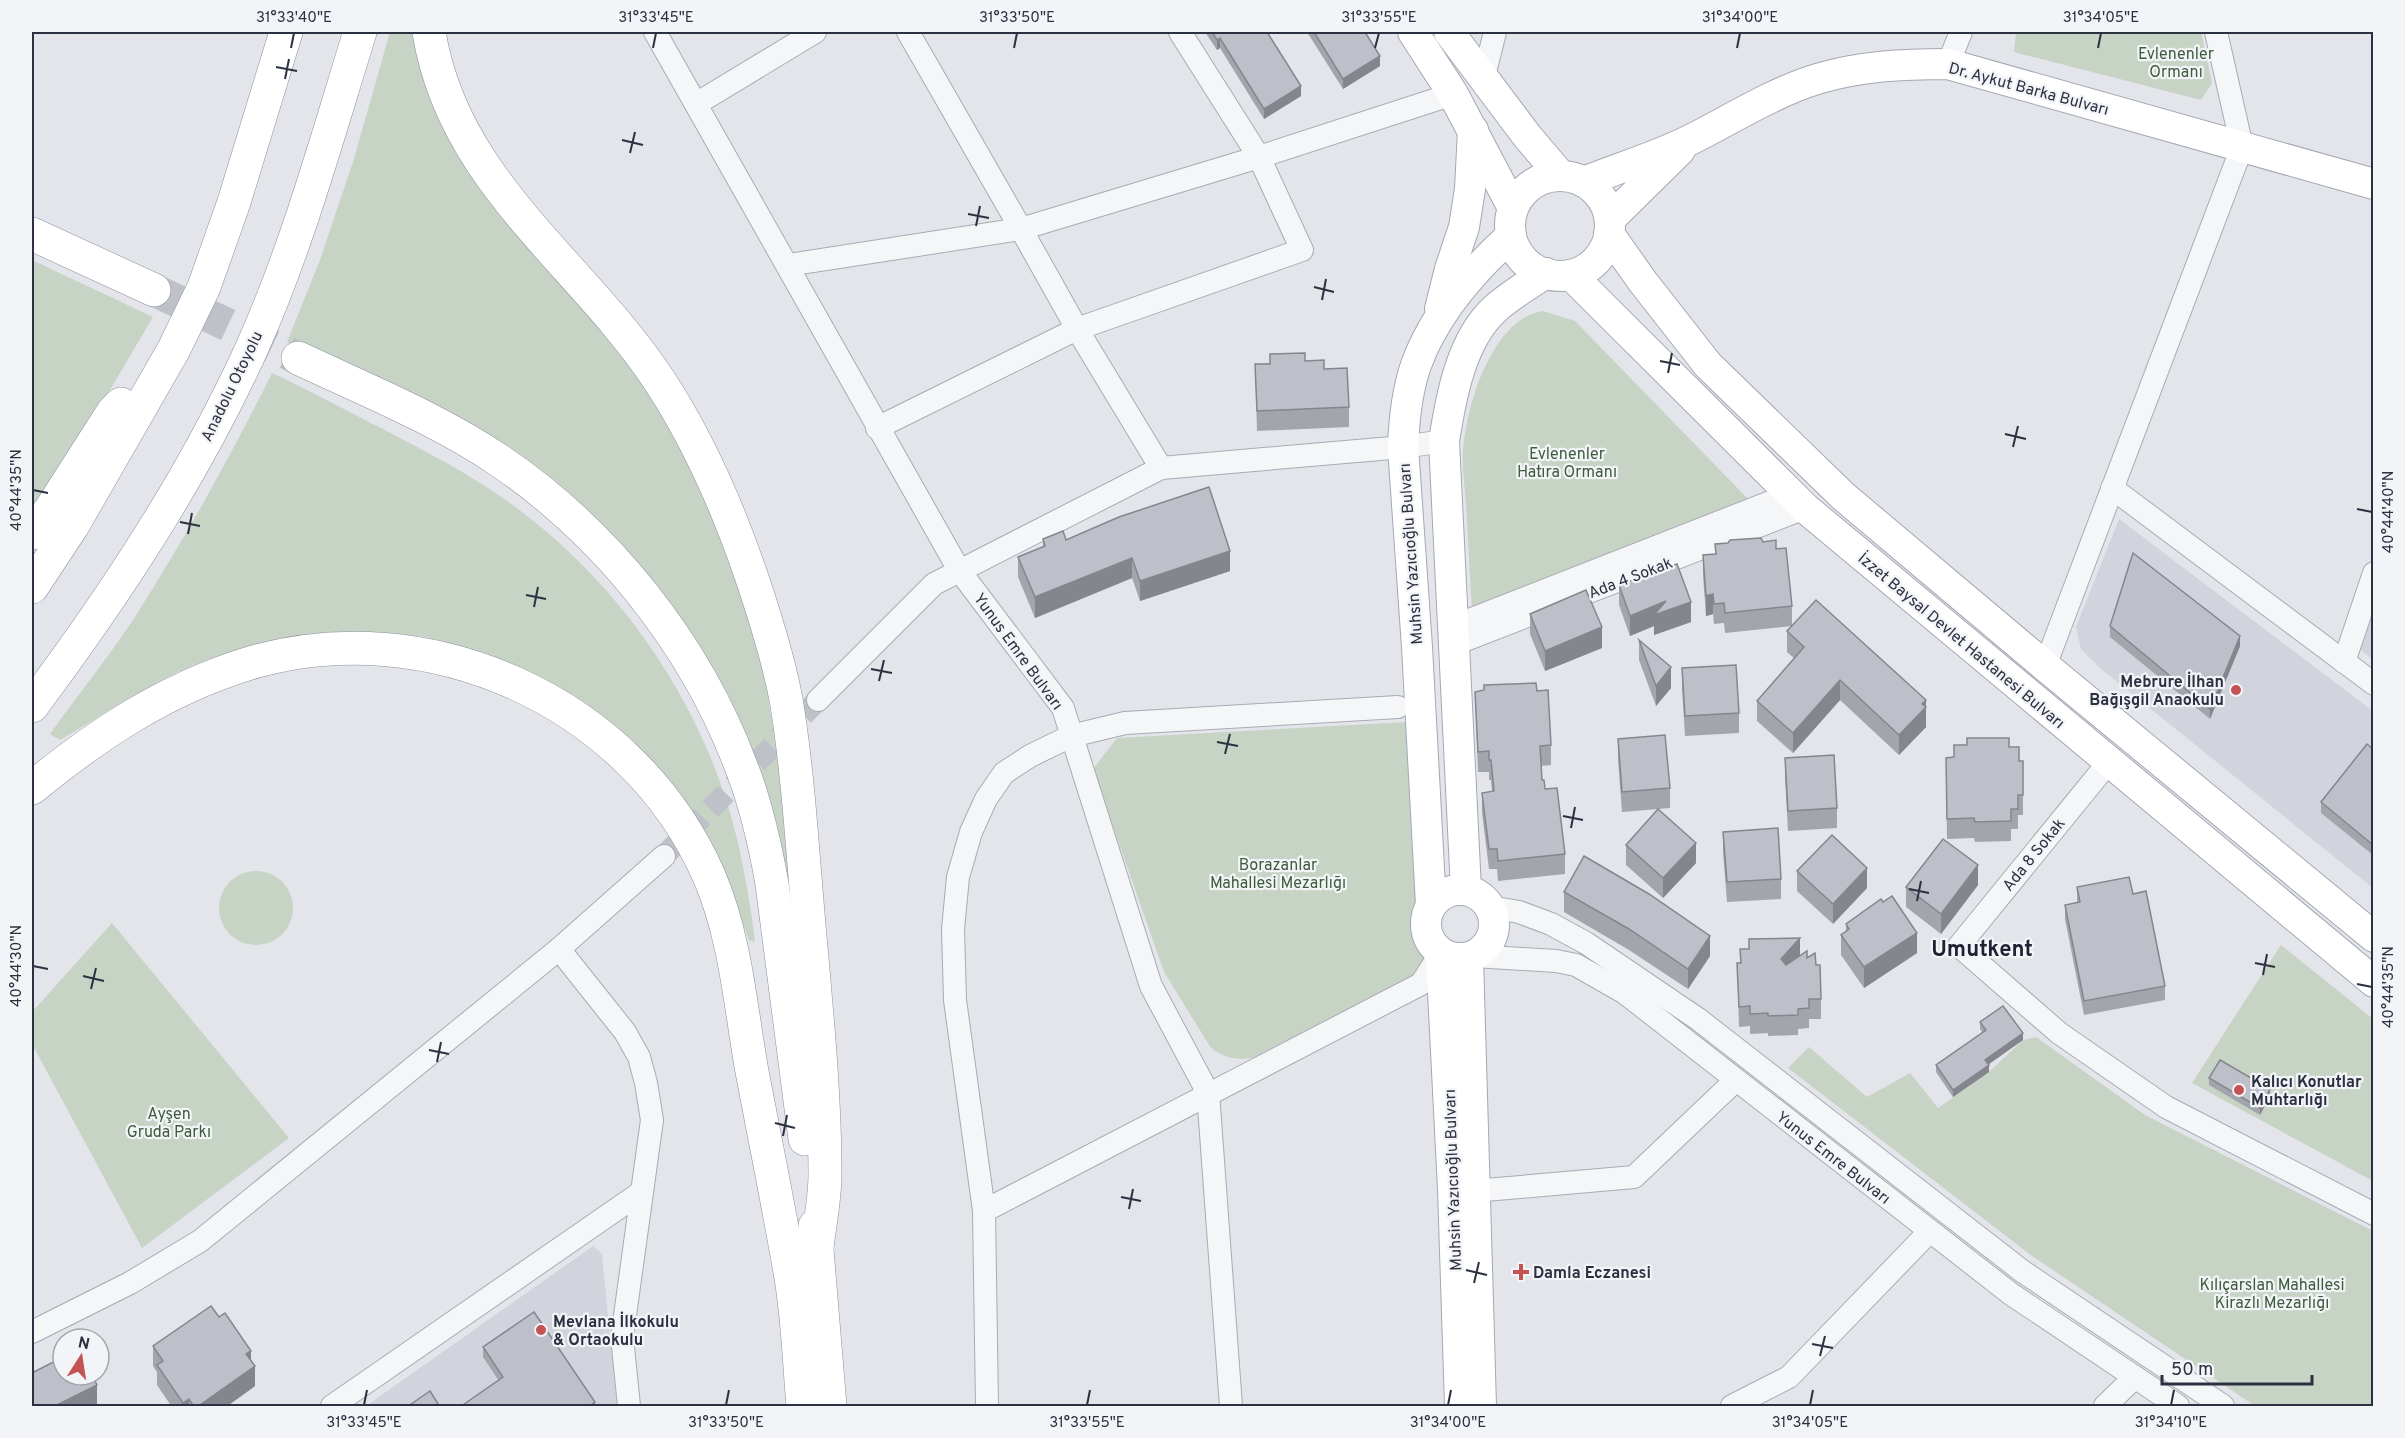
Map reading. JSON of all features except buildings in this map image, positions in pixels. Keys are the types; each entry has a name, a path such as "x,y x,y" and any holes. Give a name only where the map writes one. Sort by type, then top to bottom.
{"highway":[{"path":"32,586 73,525 174,349 204,287 286,32"},
{"name":"Anadolu Otoyolu","path":"32,706 116,587 165,510 210,433 251,350 285,266 360,32"},
{"path":"429,32 432,54 445,98 482,167 518,213 605,308 658,379 702,451 738,537 768,626 786,702 796,777 821,1057 825,1178 817,1247"},
{"path":"32,234 151,298 32,250"},
{"path":"32,533 51,509 113,412 174,349"},
{"path":"791,1275 793,1207 757,896 738,812 721,758 685,686 657,641 608,578 574,542 526,500 468,461 295,365 426,418 498,460 531,483 587,532 651,606 700,681 725,727 741,766 765,847 772,884 817,1247 830,1407"},
{"path":"32,788 77,751 126,718 198,681 289,654 370,648 407,651 486,670 526,686 601,735 654,789 692,844 724,913 791,1275 803,1407"}],"main road":[{"path":"1413,32 1473,130 1512,222 1516,250 1526,263 1559,274"},
{"path":"1455,35 1483,80 1527,136 1572,179"},
{"name":"Dr. Aykut Barka Bulvarı","path":"1572,179 1689,140 1746,109 1815,79 1846,71 1881,66 1948,64 2373,184"},
{"path":"1437,323 1449,269 1464,226 1470,189 1473,130"},
{"name":"Dr. Aykut Barka Bulvarı","path":"1610,227 1689,140"},
{"path":"1466,890 1444,441 1451,399 1477,332 1495,309 1559,274 1586,269 1598,259 1607,245 1610,227 1603,199 1593,187 1572,179 1549,177 1534,183 1522,192 1512,222"},
{"name":"Muhsin Yazıcıoğlu Bulvarı","path":"1431,905 1417,647 1402,447 1405,415 1416,366 1427,339 1471,275 1512,222"},
{"name":"İzzet Baysal Devlet Hastanesi Bulvarı","path":"1610,227 1643,282 1708,364 1843,495 2045,666 2373,937"},
{"name":"İzzet Baysal Devlet Hastanesi Bulvarı","path":"1559,274 1798,501 2108,763 2373,982"},
{"path":"1466,890 1480,896 1490,907 1495,925 1493,935 1483,951 1461,956 1433,946 1426,926 1431,905 1446,893 1466,890"},
{"path":"1461,956 1474,1191 1481,1407"},
{"name":"Muhsin Yazıcıoğlu Bulvarı","path":"1460,1407 1454,1189 1461,956"}],"street":[{"name":"Yunus Emre Bulvarı","path":"655,32 959,570 1063,708 1151,986 1208,1094"},
{"path":"696,104 815,32"},
{"path":"908,32 1077,329 1161,468"},
{"path":"877,428 1077,329 1302,250 1259,157 1180,32"},
{"path":"1483,80 1495,32"},
{"path":"1948,64 1961,32"},
{"path":"2045,666 2242,147 2216,32"},
{"path":"788,265 1021,229 1259,157 1453,94"},
{"path":"818,700 934,584 1161,468 1402,447 1444,441"},
{"path":"2112,488 2373,684"},
{"name":"Ada 4 Sokak","path":"1455,635 1798,501"},
{"path":"2344,662 2373,573"},
{"path":"987,1407 984,1211 955,1000 953,929 958,877 971,832 986,799 1004,773 1030,756 1071,736 1125,723 1398,707"},
{"name":"Ada 8 Sokak","path":"2108,763 1959,946 2059,1033 2166,1107 2373,1214"},
{"path":"32,1332 130,1283 201,1241 559,949 664,856"},
{"path":"1490,907 1519,912 1551,924 1605,956 1698,1019 2022,1271 2223,1407"},
{"path":"559,949 625,1032 639,1057 652,1120 640,1193 622,1337 629,1407"},
{"name":"Yunus Emre Bulvarı","path":"1461,956 1556,961 1576,965 1625,993 2011,1294 2178,1407"},
{"path":"984,1211 1421,984 1461,956"},
{"path":"1474,1191 1634,1177 1736,1080"},
{"path":"1208,1094 1231,1407"},
{"path":"332,1407 640,1193"},
{"path":"1732,1407 1789,1377 1929,1232"},
{"path":"2105,1407 2135,1377"}],"shaded area":[{"name":"Mebrure İlhan Bağışgil Anaokulu","path":"2119,519 2373,711 2373,888 2100,668 2081,649 2076,627"},
{"path":"2373,605 2373,660 2359,648"},
{"name":"Mevlana İlkokulu & Ortaokulu","path":"593,1246 602,1254 617,1406 366,1406"}],"green space":[{"path":"390,32 414,32 437,117 458,157 481,188 583,305 657,404 688,461 735,569 766,684 780,772 805,1011 786,883 635,566 302,349 287,342 320,260 353,162"},
{"name":"Evlenenler Ormanı","path":"2016,32 2201,32 2212,83 2201,100 2014,52"},
{"path":"32,260 153,317 56,481 32,514"},
{"name":"Evlenenler Hatıra Ormanı","path":"1543,311 1575,321 1750,501 1472,611 1463,473 1465,435 1469,414 1475,391 1495,348 1509,330 1525,318"},
{"path":"272,373 432,455 498,495 554,538 590,573 624,612 655,653 682,697 723,790 737,839 748,891 755,942 749,940 727,881 706,839 472,652 436,640 365,632 276,640 191,666 141,691 60,740 50,734 123,635 152,590 206,498"},
{"name":"Borazanlar Mahallesi Mezarlığı","path":"1408,722 1424,970 1263,1056 1236,1058 1217,1052 1211,1048 1164,972 1093,769 1117,738"},
{"path":"263,871 283,881 291,894 293,908 291,922 283,935 270,943 249,945 229,935 221,922 219,901 229,881 242,873"},
{"name":"Ayşen Gruda Parkı","path":"112,923 289,1138 142,1248 32,1044 32,1012"},
{"path":"2281,945 2373,1019 2373,1181 2192,1083"},
{"name":"Kılıçarslan Mahallesi Kirazlı Mezarlığı","path":"2036,1037 2145,1115 2373,1231 2373,1406 2255,1406 2032,1256 1788,1068 1809,1047 1867,1097 1910,1073 1938,1108 1989,1072 2023,1040"}],"tunnel":[{"path":"154,290 298,358"},
{"path":"664,856 818,700"}],"place":[{"name":"Mebrure İlhan Bağışgil Anaokulu","path":"2236,690"},
{"name":"Kalıcı Konutlar Muhtarlığı","path":"2239,1090"},
{"name":"Damla Eczanesi","path":"1521,1272"},
{"name":"Mevlana İlkokulu & Ortaokulu","path":"541,1330"}],"district":[{"name":"Umutkent","path":"1982,948"}]}
